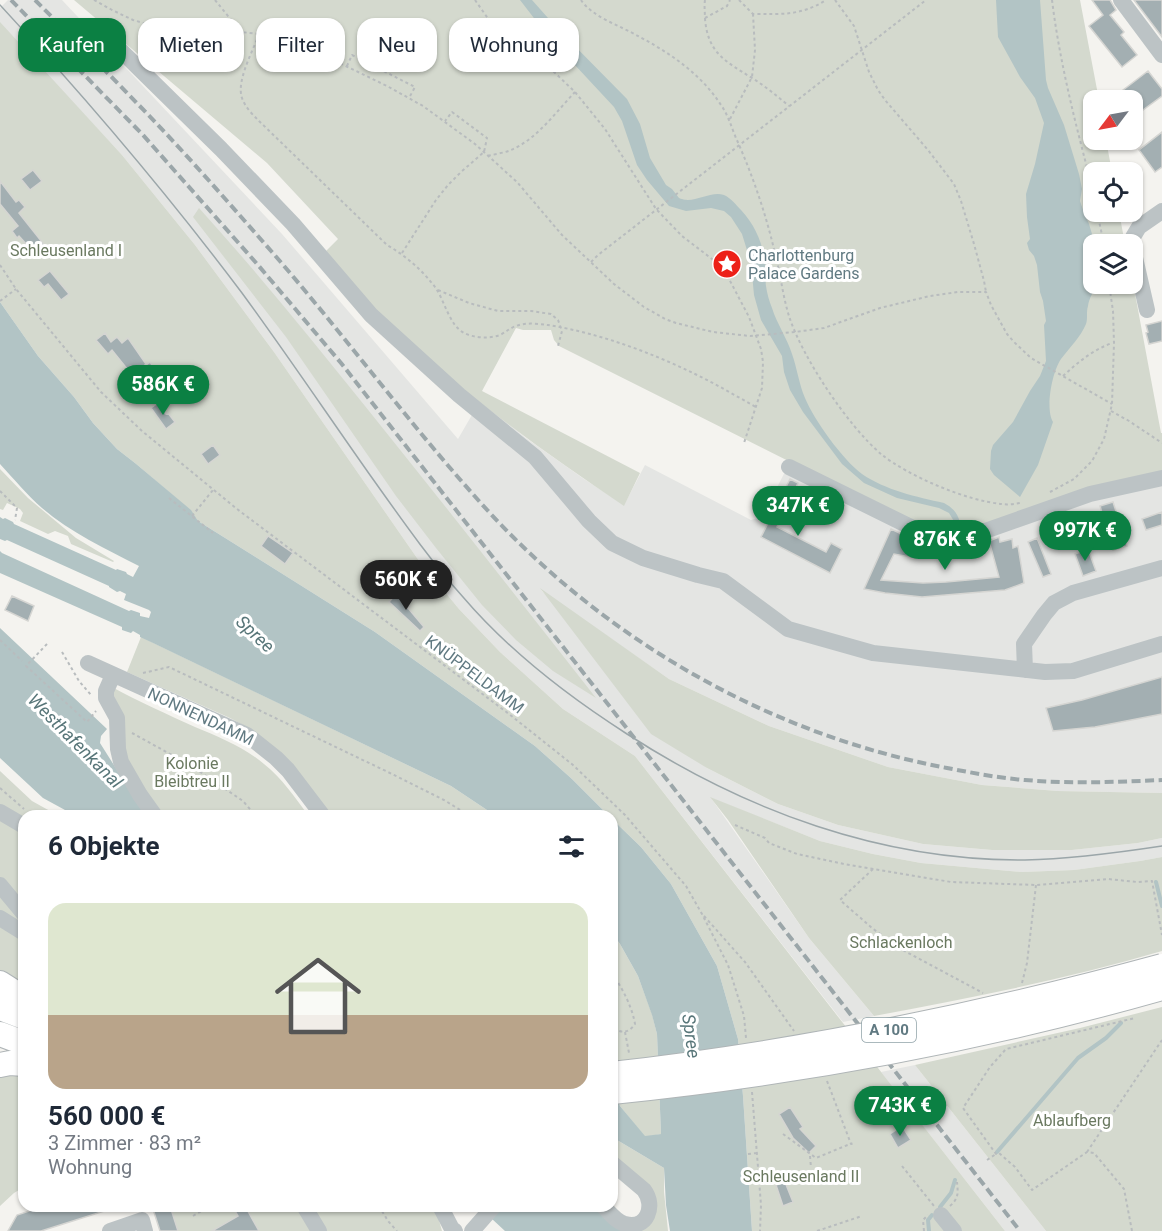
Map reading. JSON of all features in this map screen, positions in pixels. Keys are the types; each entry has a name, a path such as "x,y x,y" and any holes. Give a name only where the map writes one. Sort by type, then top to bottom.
{"highway":[{"name":"A 100","path":"618,1073 787,1050 934,1021 1162,966"},
{"path":"0,983 18,995"},
{"name":"A 100","path":"618,1091 792,1069 937,1042 1106,1004 1162,988"},
{"path":"0,1008 18,1015"},
{"path":"0,1034 18,1041"},
{"path":"0,1065 18,1064"}],"street":[{"path":"1121,0 1162,55"},
{"path":"126,56 293,224 371,315 459,395 535,457 589,521 612,543 643,558 723,581 788,629 873,653 1045,672 1073,671 1162,644"},
{"path":"1147,310 1133,249 1133,237 1139,227 1162,211"},
{"path":"789,467 923,533 948,537 968,537 1090,494 1162,478"},
{"path":"1025,670 1024,644 1054,603 1073,593 1162,568"},
{"name":"NONNENDAMM","path":"88,663 247,735 272,753 318,810"},
{"path":"113,675 106,691 106,698 123,727 118,749 121,762 151,810"},
{"path":"0,812 18,817"},
{"path":"0,885 18,907"},
{"path":"0,918 18,929"},
{"path":"609,1212 618,1221 634,1225 643,1220 650,1208 648,1195 644,1190 618,1168"},
{"path":"308,1212 319,1231"},
{"path":"443,1212 455,1231"},
{"path":"475,1226 488,1212"},
{"path":"941,1215 954,1231"},
{"path":"110,1231 142,1220 145,1231"}],"path":[{"path":"93,0 138,21"},
{"path":"215,0 230,18"},
{"path":"475,0 501,37 553,71 575,92 605,129 656,209 682,236 712,259 734,287 761,349 763,369 762,388 744,443"},
{"path":"581,0 594,13 673,56 712,92 722,106 759,196 769,228 784,298 795,332 811,363 843,410 870,444 882,455 913,475 950,490 984,502 1004,505 1019,504"},
{"path":"705,0 708,40 715,50 728,63 752,77 789,106"},
{"path":"705,18 727,6 730,0"},
{"path":"729,120 752,77 756,50 753,14 739,0"},
{"path":"753,14 799,13 826,0"},
{"path":"835,0 851,19 872,77 885,100 954,184 974,244 986,292 1007,334 1031,358 1112,404"},
{"path":"591,262 926,0"},
{"path":"1052,0 1055,26 1086,162"},
{"path":"256,42 243,75 241,91 245,103 259,121 387,245 402,254 442,293 498,311 531,311 551,314 562,328 558,346"},
{"path":"409,98 415,87 352,55 347,66 409,98 445,121 484,152 517,182 562,235 614,284 664,319 713,332 756,336 824,328 880,308 930,296 958,292 986,292"},
{"path":"488,156 510,151 526,141 541,129 575,92"},
{"path":"402,254 448,185 484,152 487,138 452,112 445,121"},
{"name":"KNÜPPELDAMM","path":"0,265 16,289 108,399 142,431 237,509 509,714 573,765 625,815 686,886 702,914 728,965 744,1016 744,1025"},
{"path":"436,288 456,326 471,336 496,336 517,325 528,324 562,328 622,345 672,363 756,407"},
{"path":"1,300 16,289"},
{"path":"1047,494 1074,479 1092,461 1104,439 1112,404 1114,343 1110,294"},
{"path":"1063,376 1088,355 1114,343"},
{"path":"1111,411 1162,443"},
{"path":"192,516 213,489"},
{"path":"0,492 17,508 15,520"},
{"path":"169,498 213,533"},
{"path":"0,640 22,661"},
{"path":"47,644 26,666 87,722 100,707 123,727 190,765 243,801 251,810"},
{"path":"62,652 79,681 93,697"},
{"path":"129,682 131,678 150,670 168,667 392,774 460,810"},
{"path":"0,788 19,810"},
{"path":"735,825 765,838 769,843 797,854 951,882 1036,885 1108,879 1152,881 1162,935"},
{"path":"873,869 840,900 899,948 990,997"},
{"path":"1021,989 1027,963 1036,885"},
{"path":"702,914 745,962 800,1039"},
{"path":"618,982 633,1013 635,1024 626,1032 618,1031"},
{"path":"996,1154 963,1108 990,1067 1006,1049 1135,1018"},
{"path":"987,1160 999,1153 1015,1167 1032,1190 1087,1152 1162,1040"},
{"path":"1157,1046 1162,1049"},
{"path":"783,1134 816,1158 852,1143 826,1077"},
{"path":"754,1108 761,1205 760,1231"},
{"path":"1087,1152 1094,1153 1124,1189 1132,1231"},
{"path":"748,1154 757,1153"},
{"path":"810,1155 811,1168"},
{"path":"902,1166 941,1215 956,1201 957,1182"},
{"path":"194,1216 200,1212"},
{"path":"383,1212 397,1231"},
{"path":"817,1231 862,1216"}],"shaded area":[{"path":"8,0 62,0 79,18 18,18 18,43 0,24 0,8"},
{"path":"126,68 282,234 458,439 480,401 526,438 624,505 645,465 751,520 761,517 764,513 790,462 1162,471 1162,793 1058,791 982,785 888,767 769,726 669,679 541,590 707,768 778,804 838,825 923,844 992,850 1072,850 1162,838 1162,857 1074,870 1022,872 921,863 820,841 711,798 809,938 874,1016 843,1022 635,756 563,709 500,652 459,609 417,558 274,352 195,245 122,155 45,72 126,72"},
{"path":"915,1065 1046,1231 1005,1231 881,1072"}],"green space":[{"name":"Charlottenburg Palace Gardens","path":"74,0 1080,0 1097,90 1083,90 1083,150 1108,150 1110,162 1083,162 1083,222 1121,222 1123,234 1083,234 1083,294 1135,294 1162,433 1162,471 986,528 937,531 866,500 559,346 551,330 516,328 482,391 640,473 624,506 497,416 407,341 379,314 326,251 338,239 267,163 159,72 244,72 244,18 138,18 138,54 126,44 126,18 95,18"},
{"path":"0,22 18,42 18,72 46,72 122,155 195,245 274,352 417,558 459,609 500,652 563,709 635,756 1005,1231 752,1231 738,1039 717,966 671,884 641,847 618,825 618,810 603,810 535,746 375,632 198,521 190,510 117,449 38,356 0,302"},
{"path":"199,208 324,356 596,698 553,671 516,640 482,605 396,496 286,337 193,217"},
{"path":"0,469 28,498 76,538 114,561 71,544 68,536 55,531 48,534 20,521 23,513 20,509 7,503 3,510 0,509"},
{"path":"540,588 669,679 769,726 888,767 982,785 1058,791 1162,793 1162,838 1072,850 992,850 923,844 838,825 778,804 707,768 651,734"},
{"path":"141,637 451,786 487,810 324,810 254,731 127,672"},
{"name":"Kolonie Bleibtreu II","path":"112,687 248,752 277,776 304,810 155,810 128,768"},
{"path":"0,771 32,801 48,810 18,810 18,981 0,972"},
{"name":"Schlackenloch","path":"710,797 820,841 921,863 1022,872 1074,870 1162,857 1162,951 1019,987 874,1016 809,938"},
{"path":"618,941 638,976 657,1034 661,1134 645,1137 618,1100"},
{"name":"Ablaufberg","path":"1162,1007 1162,1231 1046,1231 915,1065 1080,1028"},
{"path":"0,1072 18,1072 18,1191 0,1206"},
{"path":"618,1141 664,1168 668,1231 639,1231 654,1203 618,1165"},
{"path":"172,1212 437,1212 442,1231 178,1231"}],"water":[{"path":"520,0 532,0 548,18 534,18"},
{"path":"996,0 1040,0 1046,80 1064,125 1079,174 1083,222 1088,222 1092,234 1083,234 1083,294 1092,294 1086,324 1061,359 1055,372 1050,400 1053,422 1038,465 1020,497 990,469 991,451 993,445 1013,422 1040,376 1046,361 1044,325 1046,321 1043,301 1037,265 1027,243 1030,239 1026,194 1044,123 1035,98 1020,77 998,37"},
{"path":"579,50 627,99 640,124 650,158 666,185 679,198 688,200 715,194 724,195 747,217 762,247 769,300 790,348 805,398 838,450 854,468 871,480 901,492 944,503 957,515 962,533 956,533 955,523 949,513 939,508 897,498 864,483 842,464 803,412 790,390 782,356 761,320 754,295 751,263 742,234 731,217 724,211 711,208 686,211 669,206 637,165 622,121 614,107 579,69"},
{"name":"Spree","path":"0,302 38,356 74,397 93,423 117,449 191,510 198,521 375,632 535,746 603,810 487,810 451,786 140,637 133,631 131,633 122,630 122,627 0,573 0,551 129,611 140,613 140,616 149,618 151,612 124,600 126,594 120,591 117,592 109,586 7,540 0,539 0,517 133,577 139,566 89,540 53,517 31,498 0,464"},
{"name":"Westhafenkanal","path":"0,628 107,729 101,736 100,743 142,810 65,810 43,798 0,758"},
{"name":"Spree","path":"618,825 641,847 671,884 717,966 738,1039 752,1231 670,1231 664,1168 618,1141 618,1100 620,1106 645,1136 661,1134 657,1034 638,976 618,941"},
{"path":"484,1212 602,1212 622,1231 505,1231"}],"building":[{"path":"1092,0 1110,0 1116,10 1110,15 1124,32 1121,35 1137,55 1122,67 1089,26 1103,15"},
{"path":"1134,0 1162,0 1162,37"},
{"path":"1148,71 1162,89 1162,96 1143,110 1143,90 1123,90"},
{"path":"1162,132 1162,167 1155,172 1139,150 1143,150 1143,147"},
{"path":"33,170 42,181 30,190 21,179"},
{"path":"0,181 16,202 19,200 25,207 19,213 46,247 38,253 31,244 28,246 12,231 18,226 0,204"},
{"path":"50,271 69,294 61,300 48,284 44,287 38,280"},
{"path":"1162,321 1162,341 1149,344 1146,325"},
{"path":"105,333 111,342 117,337 122,343 128,338 146,364 132,375 112,350 108,354 96,340"},
{"path":"150,362 162,380 152,387 140,370"},
{"path":"158,403 175,422 166,429 151,408"},
{"path":"213,445 220,455 208,464 201,454"},
{"path":"790,479 798,483 777,527 826,552 831,543 842,549 830,573 761,537"},
{"path":"1113,502 1127,546 1113,550 1100,506"},
{"path":"1162,512 1162,525 1146,530 1142,519"},
{"path":"891,529 923,544 916,558 894,554 881,580 923,583 999,577 989,541 999,537 1000,542 1012,539 1013,548 1018,546 1024,583 1005,590 922,597 864,589"},
{"path":"268,536 293,553 285,564 261,546"},
{"path":"1037,538 1051,574 1043,577 1028,542"},
{"path":"1088,549 1096,571 1083,576 1075,554"},
{"path":"396,594 410,607 408,608 424,627 420,631 389,602"},
{"path":"12,596 34,606 28,621 5,610"},
{"path":"1162,677 1162,714 1095,727 1053,731 1046,708"},
{"path":"790,1107 803,1127 800,1129 816,1146 809,1153 793,1138 779,1114"},
{"path":"902,1126 911,1140 898,1148 890,1134"},
{"path":"785,1182 793,1202 783,1206 776,1185"},
{"path":"26,1212 101,1212 41,1231 8,1231 17,1215"},
{"path":"154,1212 172,1212 178,1231 160,1231"},
{"path":"236,1212 248,1212 259,1231 212,1231 238,1216"}],"waterway":[{"path":"1156,882 1162,906"},
{"path":"997,1152 1078,1058 1106,1038 1121,1023"},
{"path":"940,1207 951,1193 955,1180"},
{"path":"929,1231 928,1220 932,1215"}],"tram line":[{"path":"0,5 124,146 213,255 450,583 519,654 582,704 672,762 719,786 768,808 868,841 919,852 972,858 1025,860 1094,855 1162,846"}],"railway":[{"path":"11,0 143,135 341,363 1020,1231"},
{"path":"35,0 215,187 489,512 536,559 587,603 641,642 698,677 757,707 819,732 882,753 947,768 1015,779 1076,782 1162,780"}],"place":[{"name":"Charlottenburg Palace Gardens","path":"727,264"}],"park label":[{"name":"Schleusenland I","path":"66,250"},
{"name":"Schleusenland II","path":"801,1176"}]}
